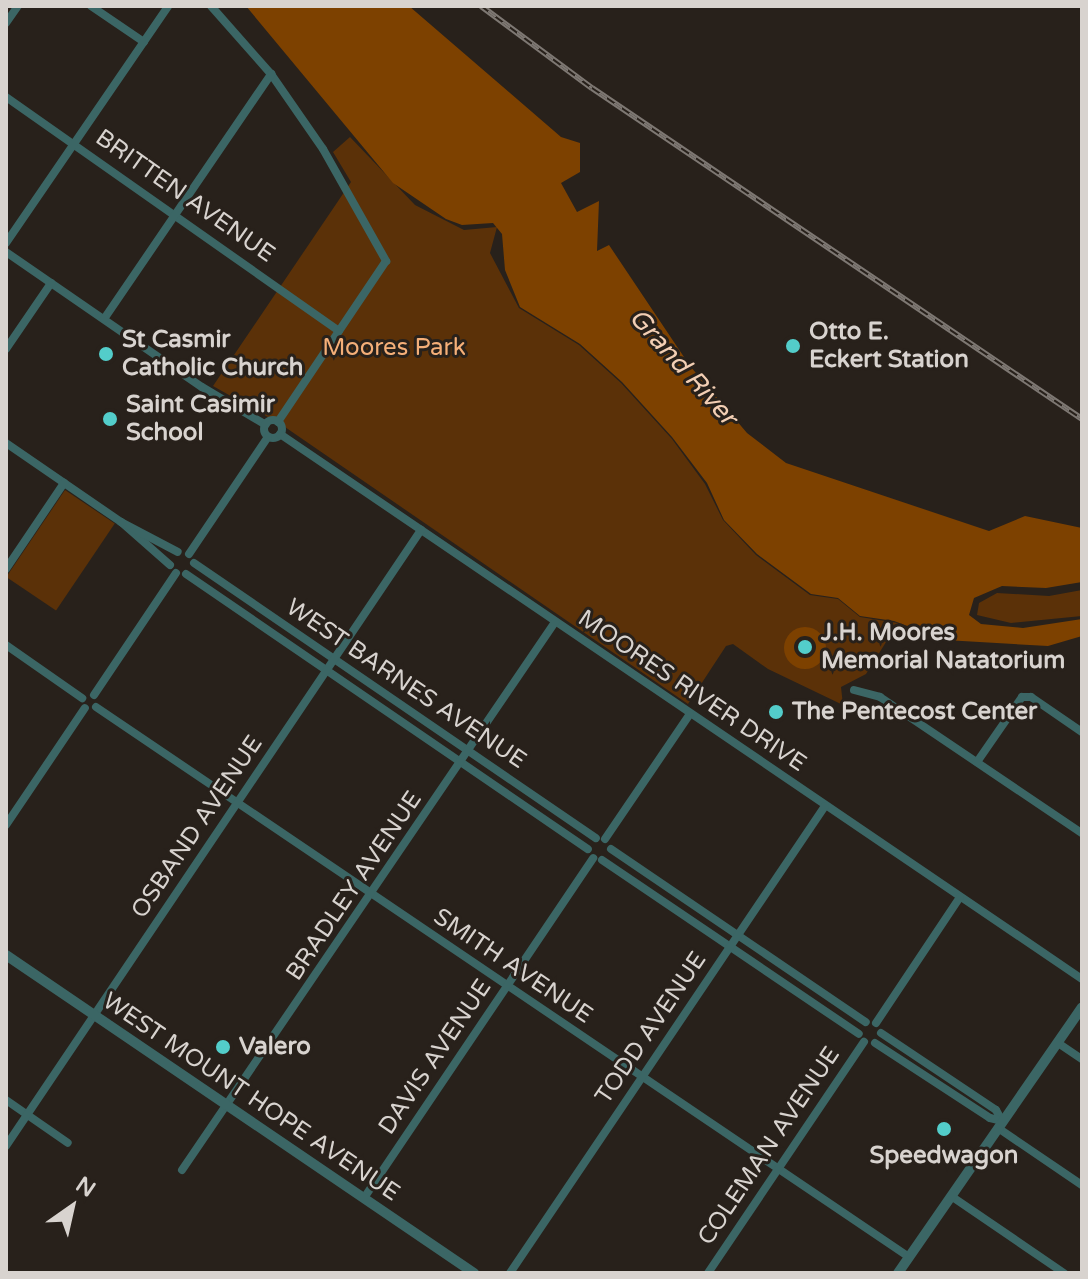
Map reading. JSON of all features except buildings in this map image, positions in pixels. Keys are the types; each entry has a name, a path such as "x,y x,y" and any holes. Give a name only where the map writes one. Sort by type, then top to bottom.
{"street":[{"path":"6,23 18,6"},
{"path":"91,6 144,42"},
{"path":"6,243 168,6"},
{"path":"6,252 266,425 278,422 386,261 323,149 271,74 211,6"},
{"path":"104,319 271,74"},
{"name":"BRITTEN AVENUE","path":"6,97 339,331"},
{"path":"6,349 51,283"},
{"path":"189,554 268,437 280,434 278,422"},
{"path":"266,425 268,437"},
{"name":"MOORES RIVER DRIVE","path":"280,434 1082,979"},
{"path":"6,443 121,522 178,552 189,554"},
{"path":"6,569 64,483"},
{"path":"121,522 173,569 186,574 194,563 189,554"},
{"name":"OSBAND AVENUE","path":"6,1146 421,530"},
{"path":"85,708 96,707 94,695 173,569 178,552"},
{"name":"WEST BARNES AVENUE","path":"194,563 601,838"},
{"name":"WEST BARNES AVENUE","path":"186,574 588,849"},
{"name":"BRADLEY AVENUE","path":"182,1170 230,1107 555,622"},
{"path":"6,645 82,698 85,708"},
{"path":"854,690 880,697 1082,833"},
{"path":"82,698 94,695"},
{"path":"977,762 1022,697 1031,697 1082,732"},
{"name":"SMITH AVENUE","path":"96,707 909,1257"},
{"path":"6,825 85,708"},
{"path":"690,714 601,838 588,849 598,859 861,1038 875,1043 1000,1124 1082,1185"},
{"name":"TODD AVENUE","path":"510,1273 825,806"},
{"path":"601,838 611,849 871,1022 881,1033 996,1110 1000,1124"},
{"name":"DAVIS AVENUE","path":"364,1198 507,986 598,859 611,849"},
{"path":"871,1022 960,897"},
{"name":"WEST MOUNT HOPE AVENUE","path":"6,955 474,1273"},
{"path":"898,1273 1082,1007"},
{"name":"COLEMAN AVENUE","path":"708,1273 871,1022"},
{"path":"875,1043 881,1033"},
{"path":"1058,1043 1082,1059"},
{"path":"6,1100 68,1143"},
{"path":"951,1196 1064,1273"}],"green space":[{"name":"Moores Park","path":"350,137 415,205 464,230 497,227 490,253 519,308 579,345 621,383 672,439 705,484 723,520 756,555 810,595 838,599 860,617 898,623 866,674 841,687 843,705 768,669 733,644 726,646 688,704 282,425 213,386 351,182 333,152"},
{"path":"65,490 115,524 56,611 6,577"},
{"path":"1082,590 1082,616 1011,623 977,615 979,603 997,593 1049,596"}],"water":[{"name":"Grand River","path":"246,6 409,6 561,137 580,143 580,172 561,183 577,212 599,201 597,251 609,245 690,366 747,433 786,463 989,531 1025,516 1082,528 1082,582 1046,588 1002,586 974,598 969,615 981,624 1023,628 1082,619 1082,636 1048,646 945,640 894,621 860,616 838,598 811,594 757,554 724,520 707,483 672,437 622,382 580,344 520,307 505,270 502,234 493,223 462,225 446,219 393,183"},
{"name":"J.H. Moores Memorial Natatorium","path":"805,627 820,633 826,648 820,663 805,669 790,663 784,648 790,633"}],"railway":[{"path":"481,6 592,88 1082,419"}],"place":[{"name":"Otto E. Eckert Station","path":"793,346"},
{"name":"St Casmir Catholic Church","path":"106,354"},
{"name":"Saint Casimir School","path":"110,419"},
{"name":"J.H. Moores Memorial Natatorium","path":"805,647"},
{"name":"The Pentecost Center","path":"776,712"},
{"name":"Valero","path":"223,1047"},
{"name":"Speedwagon","path":"944,1129"}]}
